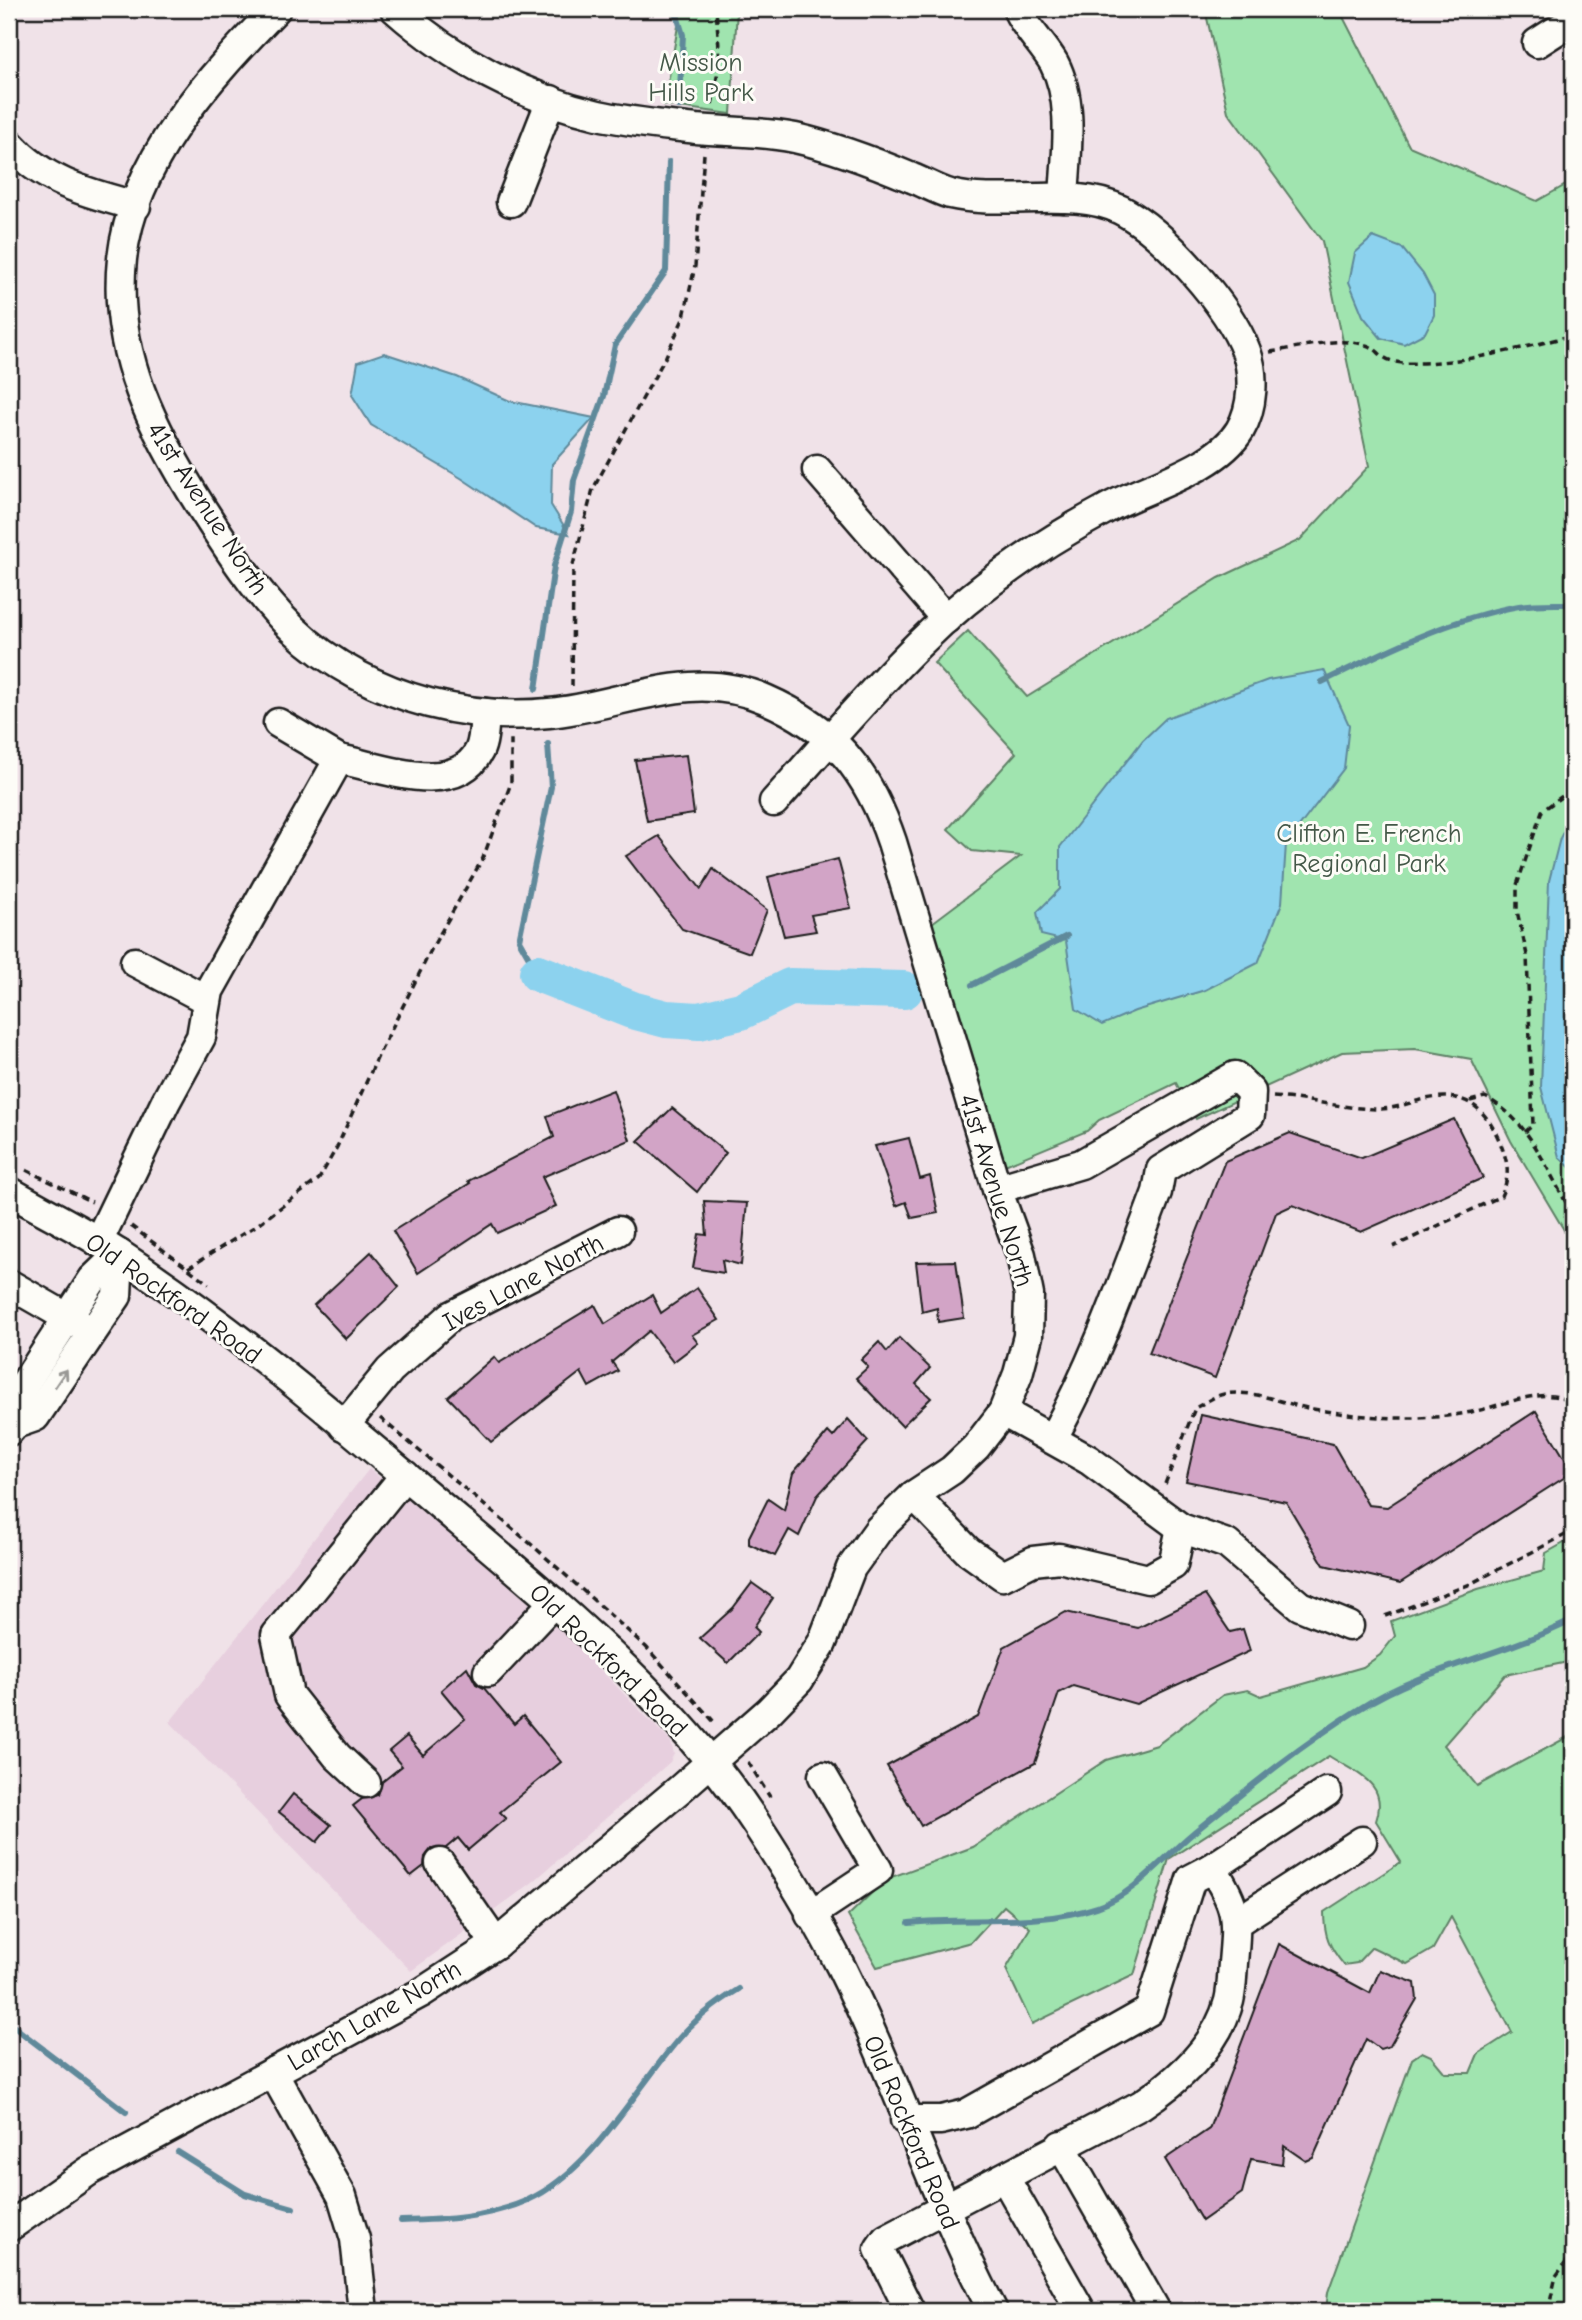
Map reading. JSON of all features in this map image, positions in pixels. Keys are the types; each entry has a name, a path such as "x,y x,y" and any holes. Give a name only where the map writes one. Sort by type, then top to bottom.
{"street":[{"name":"41st Avenue North","path":"276,9 229,58 176,123 158,153 136,206 122,256 120,306 127,353 141,401 163,446 232,555 294,630 337,663 387,690 432,704 497,714 572,710 651,690 690,684 725,687 764,698 831,737 864,779 883,815 997,1189 1021,1255 1029,1295 1028,1336 1018,1374 1003,1412 960,1462 914,1495 879,1529 851,1568 822,1643 799,1679 711,1762"},
{"path":"395,9 449,49 499,79 551,100 622,120 791,137 833,147 947,193 1021,201 1064,198 1119,209 1172,248 1224,312 1248,355 1252,378 1249,405 1240,431 1221,452 1196,467 1131,495 1064,531 946,619 831,737 774,802"},
{"path":"1017,9 1054,64 1064,90 1068,134 1064,198"},
{"path":"1537,43 1573,20"},
{"path":"512,202 551,100"},
{"path":"9,143 21,157 51,179 136,206"},
{"path":"817,470 946,619"},
{"path":"278,723 339,759 437,779 463,772 480,750 497,714"},
{"path":"109,1248 93,1279 12,1403 11,1425 35,1417 117,1296 109,1248 113,1212 201,1037 209,991 339,759"},
{"path":"135,962 207,1000"},
{"path":"997,1189 1081,1164 1235,1076 1251,1092 1250,1115 1161,1170 1157,1192 1103,1334 1080,1388 1053,1438"},
{"name":"Old Rockford Road","path":"9,1191 109,1248 162,1284 405,1475 554,1602 641,1684 711,1762 754,1822 839,1964 865,2019 943,2210 993,2311"},
{"name":"Ives Lane North","path":"344,1426 390,1370 451,1316 618,1231"},
{"path":"9,1284 92,1332"},
{"path":"1003,1412 1089,1460 1181,1528 1227,1544 1300,1606 1349,1626"},
{"path":"366,1783 337,1756 289,1695 276,1634 405,1475"},
{"path":"914,1495 968,1551 1003,1576 1033,1561 1059,1558 1148,1579 1172,1565 1181,1528"},
{"path":"488,1672 554,1602"},
{"name":"Larch Lane North","path":"9,2227 89,2171 421,1993 496,1944 711,1762"},
{"path":"810,1915 878,1870 823,1776"},
{"path":"905,2120 941,2120 966,2114 1149,2011 1191,1879 1327,1792"},
{"path":"1237,1922 1362,1841"},
{"path":"440,1863 496,1944"},
{"path":"909,2311 879,2249 886,2239 1005,2178 1061,2145 1142,2105 1175,2083 1216,2032 1230,2000 1237,1922 1230,1895 1212,1868"},
{"path":"273,2073 342,2196 350,2218 363,2311"},
{"path":"1061,2145 1156,2311"},
{"path":"1005,2178 1081,2311"}],"path":[{"path":"572,710 573,565 593,489 666,356 684,317 695,266 708,130 720,60 716,9"},
{"path":"1248,355 1350,342 1370,345 1383,359 1403,363 1450,360 1573,335"},
{"path":"162,1284 257,1225 319,1179 337,1147 390,1032 482,858 505,802 511,783 497,714"},
{"path":"1525,1132 1533,1125 1530,1014 1527,955 1517,911 1517,885 1542,811 1573,788"},
{"path":"1251,1102 1270,1097 1344,1107 1384,1109 1454,1096 1470,1101 1491,1122 1506,1157 1509,1179 1501,1196 1393,1247"},
{"path":"1470,1101 1485,1097 1496,1102 1525,1132 1542,1153 1573,1214"},
{"path":"9,1162 113,1212 218,1291"},
{"path":"1164,1484 1195,1408 1222,1394 1255,1395 1309,1409 1385,1419 1439,1419 1557,1394 1573,1404"},
{"path":"363,1404 532,1545 646,1647 733,1743 773,1802"},
{"path":"1385,1616 1468,1585 1573,1531"},
{"path":"1548,2311 1556,2276 1573,2253"}],"shaded area":[{"path":"369,1469 460,1542 577,1646 671,1742 674,1754 670,1762 533,1882 411,1971 170,1722"}],"green space":[{"name":"Mission Hills Park","path":"681,9 737,9 731,114 664,105"},
{"name":"Clifton E. French Regional Park","path":"1205,9 1339,9 1409,146 1537,201 1573,181 1573,1075 1559,1157 1573,1170 1573,1245 1511,1141 1471,1059 1415,1049 1342,1052 1196,1119 1176,1083 1099,1120 1087,1131 1005,1165 928,926 1021,856 972,851 948,829 1016,753 934,663 968,631 1027,697 1219,578 1300,540 1369,466 1322,241 1228,112"},
{"path":"1573,1538 1573,1657 1563,1663 1505,1675 1444,1745 1477,1786 1573,1734 1573,2311 1326,2311 1328,2292 1412,2059 1422,2052 1431,2056 1445,2073 1470,2073 1478,2054 1512,2032 1451,1917 1433,1949 1407,1964 1372,1947 1357,1963 1344,1965 1335,1952 1326,1934 1324,1912 1401,1862 1376,1821 1379,1808 1374,1788 1360,1774 1329,1756 1169,1859 1134,1975 1032,2024 1006,1969 1030,1928 1004,1906 971,1942 877,1967 848,1916 886,1879 973,1847 1106,1760 1157,1745 1223,1695 1248,1690 1261,1696 1363,1667 1380,1655 1395,1636 1391,1621 1478,1589 1544,1571 1546,1553"}],"water":[{"path":"1373,237 1402,248 1423,274 1434,295 1434,315 1425,333 1404,344 1381,338 1363,316 1349,282 1355,253"},
{"path":"384,353 457,377 510,401 594,418 552,464 551,505 569,534 536,528 461,478 371,425 352,395 358,362"},
{"path":"1324,670 1349,725 1344,768 1286,844 1282,903 1258,963 1205,990 1135,1011 1102,1025 1076,1009 1066,941 1041,935 1037,912 1060,889 1060,847 1143,740 1166,718 1268,680"},
{"path":"1573,813 1573,1170 1559,1157 1541,1087 1549,881 1560,838"}],"building":[{"path":"686,755 694,814 647,821 635,760"},
{"path":"659,836 701,889 713,869 767,910 750,953 682,929 626,856"},
{"path":"838,859 851,908 811,915 816,931 784,936 768,877"},
{"path":"613,1090 630,1140 542,1177 556,1206 497,1233 492,1224 418,1273 393,1231 470,1183 468,1181 554,1137 547,1116"},
{"path":"672,1108 726,1153 697,1192 638,1141"},
{"path":"1454,1119 1483,1178 1361,1232 1293,1205 1276,1213 1215,1378 1149,1353 1225,1161 1290,1133 1362,1158"},
{"path":"909,1138 920,1179 930,1176 938,1213 912,1218 906,1202 896,1206 875,1146"},
{"path":"704,1201 747,1203 741,1265 722,1260 724,1273 693,1268 699,1234 707,1235"},
{"path":"371,1252 399,1287 346,1339 314,1305"},
{"path":"956,1261 964,1318 938,1322 937,1308 922,1312 916,1262"},
{"path":"697,1288 719,1320 692,1335 698,1343 673,1362 649,1331 612,1362 618,1371 589,1387 581,1372 491,1442 448,1397 494,1357 499,1363 595,1305 605,1324 652,1295 661,1313"},
{"path":"899,1338 930,1368 916,1384 931,1398 902,1426 856,1378 868,1367 861,1360 879,1342 887,1352"},
{"path":"1536,1411 1573,1472 1400,1583 1324,1565 1286,1502 1186,1481 1201,1415 1333,1444 1368,1505 1387,1507"},
{"path":"848,1419 868,1441 817,1496 799,1536 789,1530 775,1556 749,1544 749,1537 768,1499 784,1510 793,1473 828,1432 833,1437"},
{"path":"752,1583 773,1598 754,1627 759,1632 728,1663 700,1638 733,1608"},
{"path":"1205,1595 1230,1632 1243,1629 1250,1651 1136,1704 1073,1686 1059,1693 1035,1763 921,1826 887,1766 978,1717 1004,1647 1066,1612 1138,1628"},
{"path":"467,1667 476,1684 484,1688 514,1724 523,1716 561,1762 500,1812 506,1818 468,1850 458,1838 446,1848 431,1849 425,1857 424,1866 411,1876 353,1806 362,1799 378,1795 382,1782 402,1766 389,1751 407,1736 423,1755 465,1719 441,1690"},
{"path":"293,1794 331,1825 317,1842 279,1812"},
{"path":"1279,1944 1370,1993 1380,1970 1415,1983 1417,1999 1390,2046 1380,2049 1366,2039 1313,2158 1306,2161 1284,2146 1282,2164 1251,2159 1242,2193 1202,2221 1165,2159 1209,2129"}],"waterway":[{"path":"675,9 683,35 679,106"},
{"path":"536,689 554,566 571,512 574,480 604,396 615,345 666,271 669,162"},
{"path":"1322,682 1418,637 1468,619 1526,605 1573,604"},
{"path":"538,973 519,940 551,787 548,744"},
{"path":"972,985 1067,936"},
{"path":"538,973 632,1010 666,1019 699,1021 741,1011 790,987 904,990"},
{"path":"909,1923 1051,1917 1097,1907 1111,1901 1136,1885 1193,1833 1274,1768 1359,1709 1411,1682 1520,1643 1573,1620"},
{"path":"401,2221 450,2219 497,2211 528,2200 550,2187 591,2151 684,2033 706,2012 739,1989"},
{"path":"9,2023 126,2112"},
{"path":"178,2152 245,2194 293,2208"}]}
